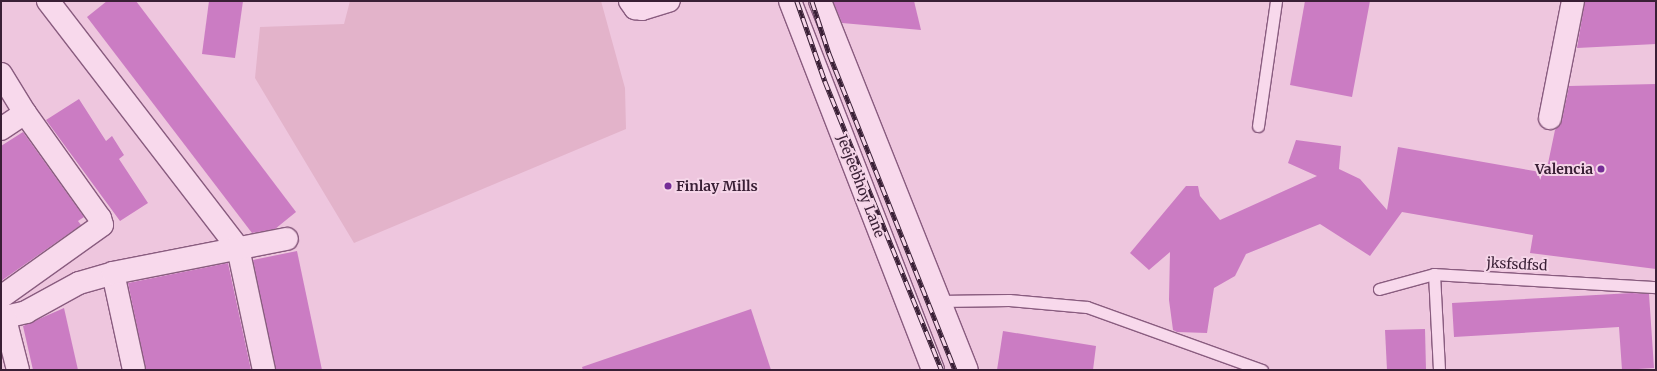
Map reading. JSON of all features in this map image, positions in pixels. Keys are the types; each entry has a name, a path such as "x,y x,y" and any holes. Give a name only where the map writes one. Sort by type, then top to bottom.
{"street":[{"path":"48,1 238,248 264,370"},
{"path":"630,1 635,8 642,9 669,1"},
{"name":"Jeejeebhoy Lane","path":"790,1 933,370"},
{"path":"820,1 967,370"},
{"path":"1550,118 1573,1"},
{"path":"1,297 102,225 100,218 3,83"},
{"path":"1,129 25,113"},
{"path":"18,370 3,318 26,312 79,283 113,273 287,239"},
{"path":"113,273 134,370"}],"lane":[{"path":"1258,126 1276,1"},
{"path":"1434,274 1439,370"},
{"name":"jksfsdfsd","path":"1379,289 1434,274 1656,287"},
{"path":"940,301 1009,300 1088,306 1262,370"}],"shaded area":[{"path":"350,1 601,1 625,88 626,129 354,243 255,78 260,27 344,24"}],"building":[{"path":"107,1 136,1 296,212 275,229 252,233 87,17"},
{"path":"209,1 243,1 235,58 202,54"},
{"path":"833,1 914,1 921,30 842,23"},
{"path":"1305,1 1370,1 1352,97 1290,85"},
{"path":"1585,1 1656,1 1656,44 1577,48"},
{"path":"1656,84 1656,269 1530,253 1533,235 1402,212 1370,256 1320,224 1246,254 1235,276 1214,288 1207,333 1177,332 1173,330 1169,300 1170,252 1149,270 1130,253 1186,186 1198,186 1200,196 1220,220 1317,176 1288,163 1296,140 1341,146 1339,169 1360,179 1387,210 1398,147 1546,173 1555,130 1562,120 1569,86"},
{"path":"79,99 106,141 112,136 124,155 119,159 148,203 120,221 46,120"},
{"path":"23,132 84,217 78,221 81,225 1,281 1,146"},
{"path":"297,251 322,370 276,370 253,260"},
{"path":"228,263 251,370 146,370 128,283"},
{"path":"1632,293 1649,294 1654,368 1622,370 1619,327 1454,337 1452,303"},
{"path":"64,308 78,370 33,370 23,326"},
{"path":"751,309 771,370 583,370 582,367"},
{"path":"1425,329 1426,370 1387,370 1385,330"},
{"path":"1003,331 1096,346 1093,370 997,370"}],"railway":[{"path":"797,1 825,81 942,370"},
{"path":"812,1 829,53 955,370"}],"place":[{"name":"Valencia","path":"1601,169"},
{"name":"Finlay Mills","path":"668,186"}]}
